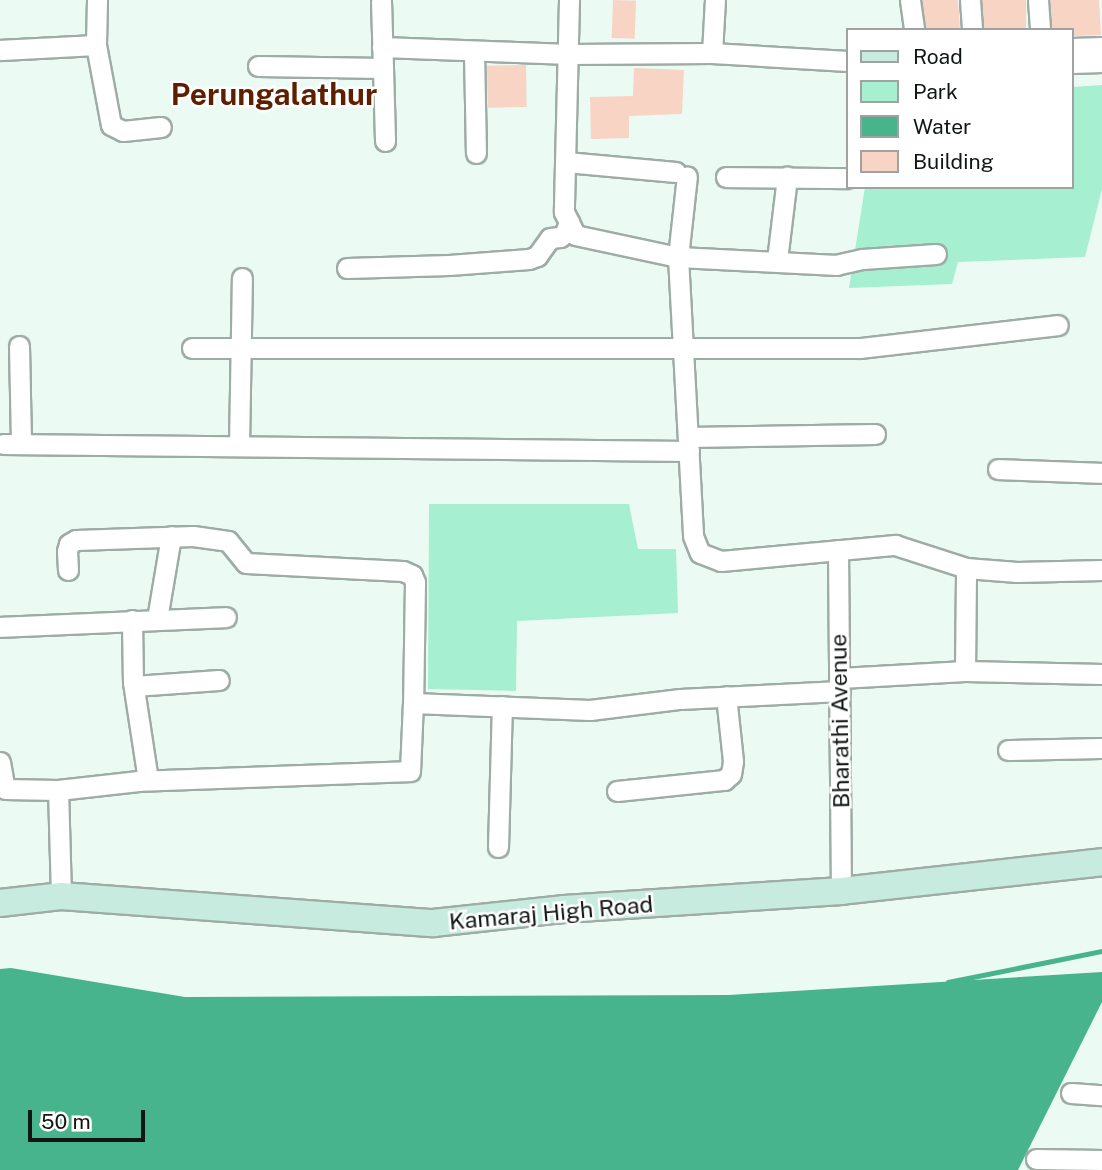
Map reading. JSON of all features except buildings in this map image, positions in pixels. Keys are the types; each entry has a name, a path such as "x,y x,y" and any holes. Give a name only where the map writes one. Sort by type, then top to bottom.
{"street":[{"path":"97,0 96,44 111,125 122,131 161,127"},
{"path":"569,0 570,54 564,212 575,235 678,257 837,265 862,259 936,254"},
{"path":"712,53 715,0"},
{"path":"910,0 914,28"},
{"path":"970,0 972,28"},
{"path":"1038,0 1040,28"},
{"path":"381,1 386,141"},
{"path":"0,50 96,44"},
{"path":"383,47 570,54 712,53 846,61"},
{"path":"1074,48 1102,47"},
{"path":"474,51 476,153"},
{"path":"1074,63 1102,62"},
{"path":"257,66 383,68"},
{"path":"566,162 681,174 678,257 693,536 699,553 721,561 895,545 966,568 1017,572 1102,570"},
{"path":"726,177 846,178"},
{"path":"776,260 787,177"},
{"path":"347,268 529,259 537,256 544,242 565,233 569,222"},
{"path":"239,446 243,278"},
{"path":"192,348 683,351 860,348 1058,325"},
{"path":"19,346 12,444 688,444 875,434"},
{"path":"998,469 1102,472"},
{"path":"0,762 5,789 58,790 148,780 410,771 415,589 412,575 404,570 246,563 228,541 171,536 76,540 69,544 67,551 68,570"},
{"path":"157,619 171,536"},
{"name":"Bharathi Avenue","path":"838,550 841,891"},
{"path":"965,671 966,568"},
{"path":"0,627 226,617"},
{"path":"132,620 134,686 148,780"},
{"path":"413,703 590,710 965,671 1102,674"},
{"path":"134,686 219,680"},
{"path":"617,792 724,780 731,774 733,761 726,696"},
{"path":"498,847 502,706"},
{"path":"1008,750 1102,748"},
{"path":"58,790 61,896"},
{"name":"Kamaraj High Road","path":"0,903 61,896 433,923 564,909 841,891 1102,862"},
{"path":"1071,1093 1102,1095"},
{"path":"1036,1159 1102,1160"}],"green space":[{"path":"1102,85 1102,189 1085,257 958,262 952,284 849,288 865,189 1074,189 1074,87"},
{"path":"429,504 629,504 638,549 676,549 678,613 517,621 516,691 428,689"}],"water":[{"path":"11,968 185,997 729,995 1102,972 1102,1002 1018,1170 0,1170 0,969"}],"waterway":[{"path":"948,982 1102,951"}],"district":[{"name":"Perungalathur","path":"274,94"}]}
